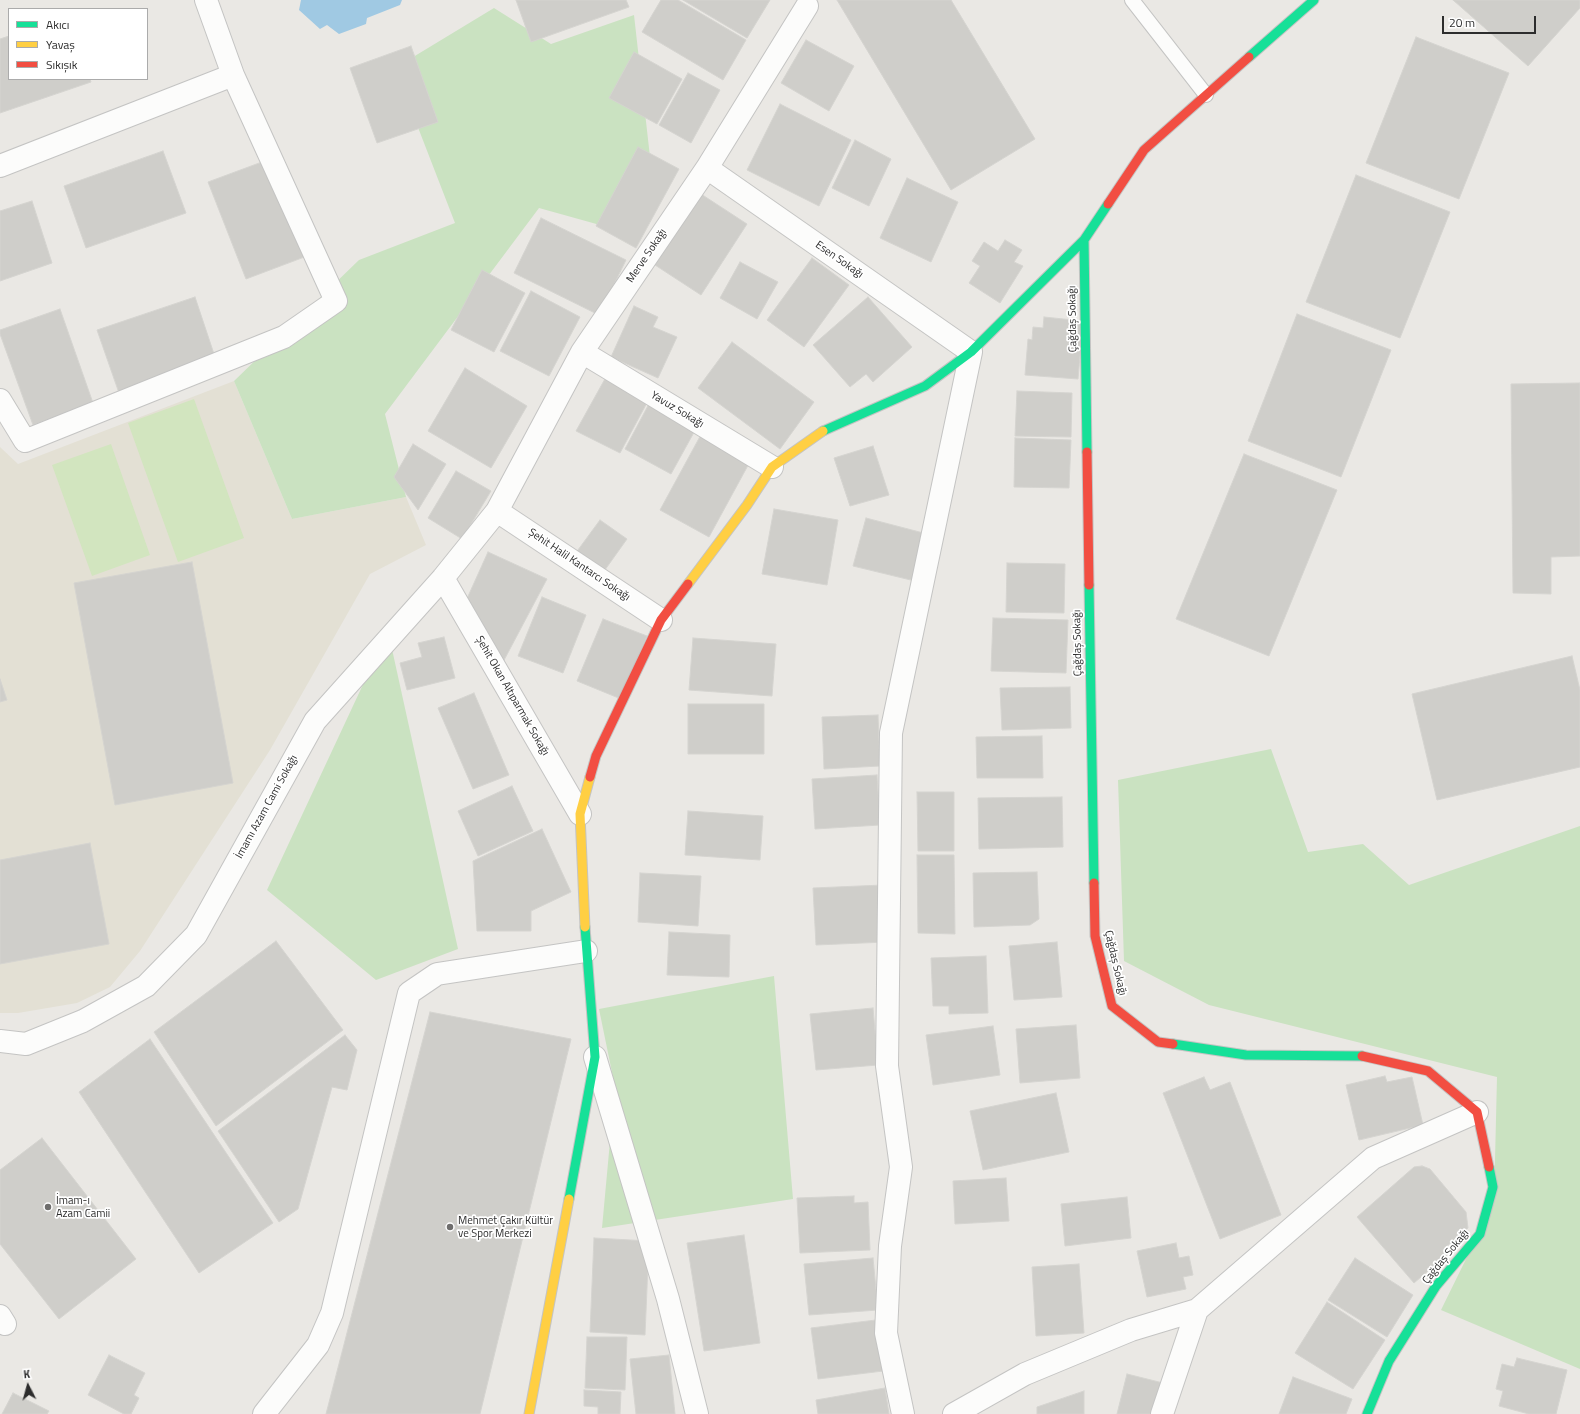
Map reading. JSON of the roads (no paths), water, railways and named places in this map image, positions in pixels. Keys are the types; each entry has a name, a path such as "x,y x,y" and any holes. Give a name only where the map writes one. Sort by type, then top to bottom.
{"main road":[{"path":"529,1414 595,1057 586,952 580,814 596,756 661,620 747,505 772,467 827,428 925,386 970,352 1084,240 1144,150 1314,0"},
{"name":"Çağdaş Sokağı","path":"1084,240 1095,936 1112,1006 1158,1042 1246,1055 1366,1056 1428,1071 1477,1112 1493,1187 1480,1234 1436,1286 1389,1361 1367,1414"}],"street":[{"path":"0,400 25,441 284,337 336,301 234,75 206,0"},
{"name":"Merve Sokağı","path":"497,511 582,352 707,168 806,6"},
{"path":"0,166 234,75"},
{"name":"Esen Sokağı","path":"707,168 970,352"},
{"name":"Yavuz Sokağı","path":"582,352 772,467"},
{"path":"903,1414 886,1333 890,1246 901,1167 887,1066 891,734 970,352"},
{"name":"İmamı Azam Cami Sokağı","path":"0,1041 26,1044 83,1021 146,986 196,935 315,721 443,578 497,511"},
{"name":"Şehit Halil Kantarcı Sokağı","path":"497,511 661,620"},
{"name":"Şehit Okan Altıparmak Sokağı","path":"443,578 580,814"},
{"path":"264,1414 318,1345 332,1313 409,993 437,974 586,952"},
{"path":"595,1057 668,1300 697,1414"},
{"path":"954,1414 1025,1374 1131,1330 1196,1310 1373,1158 1477,1112"},
{"path":"1162,1414 1196,1310"}],"lane":[{"path":"1132,0 1206,95"}],"water":[{"path":"301,0 402,0 400,5 367,18 366,24 339,34 327,25 320,29 299,10"}],"place":[{"name":"İmam-ı Azam Camii","path":"48,1207"},
{"name":"Mehmet Çakır Kültür ve Spor Merkezi","path":"450,1227"}]}
